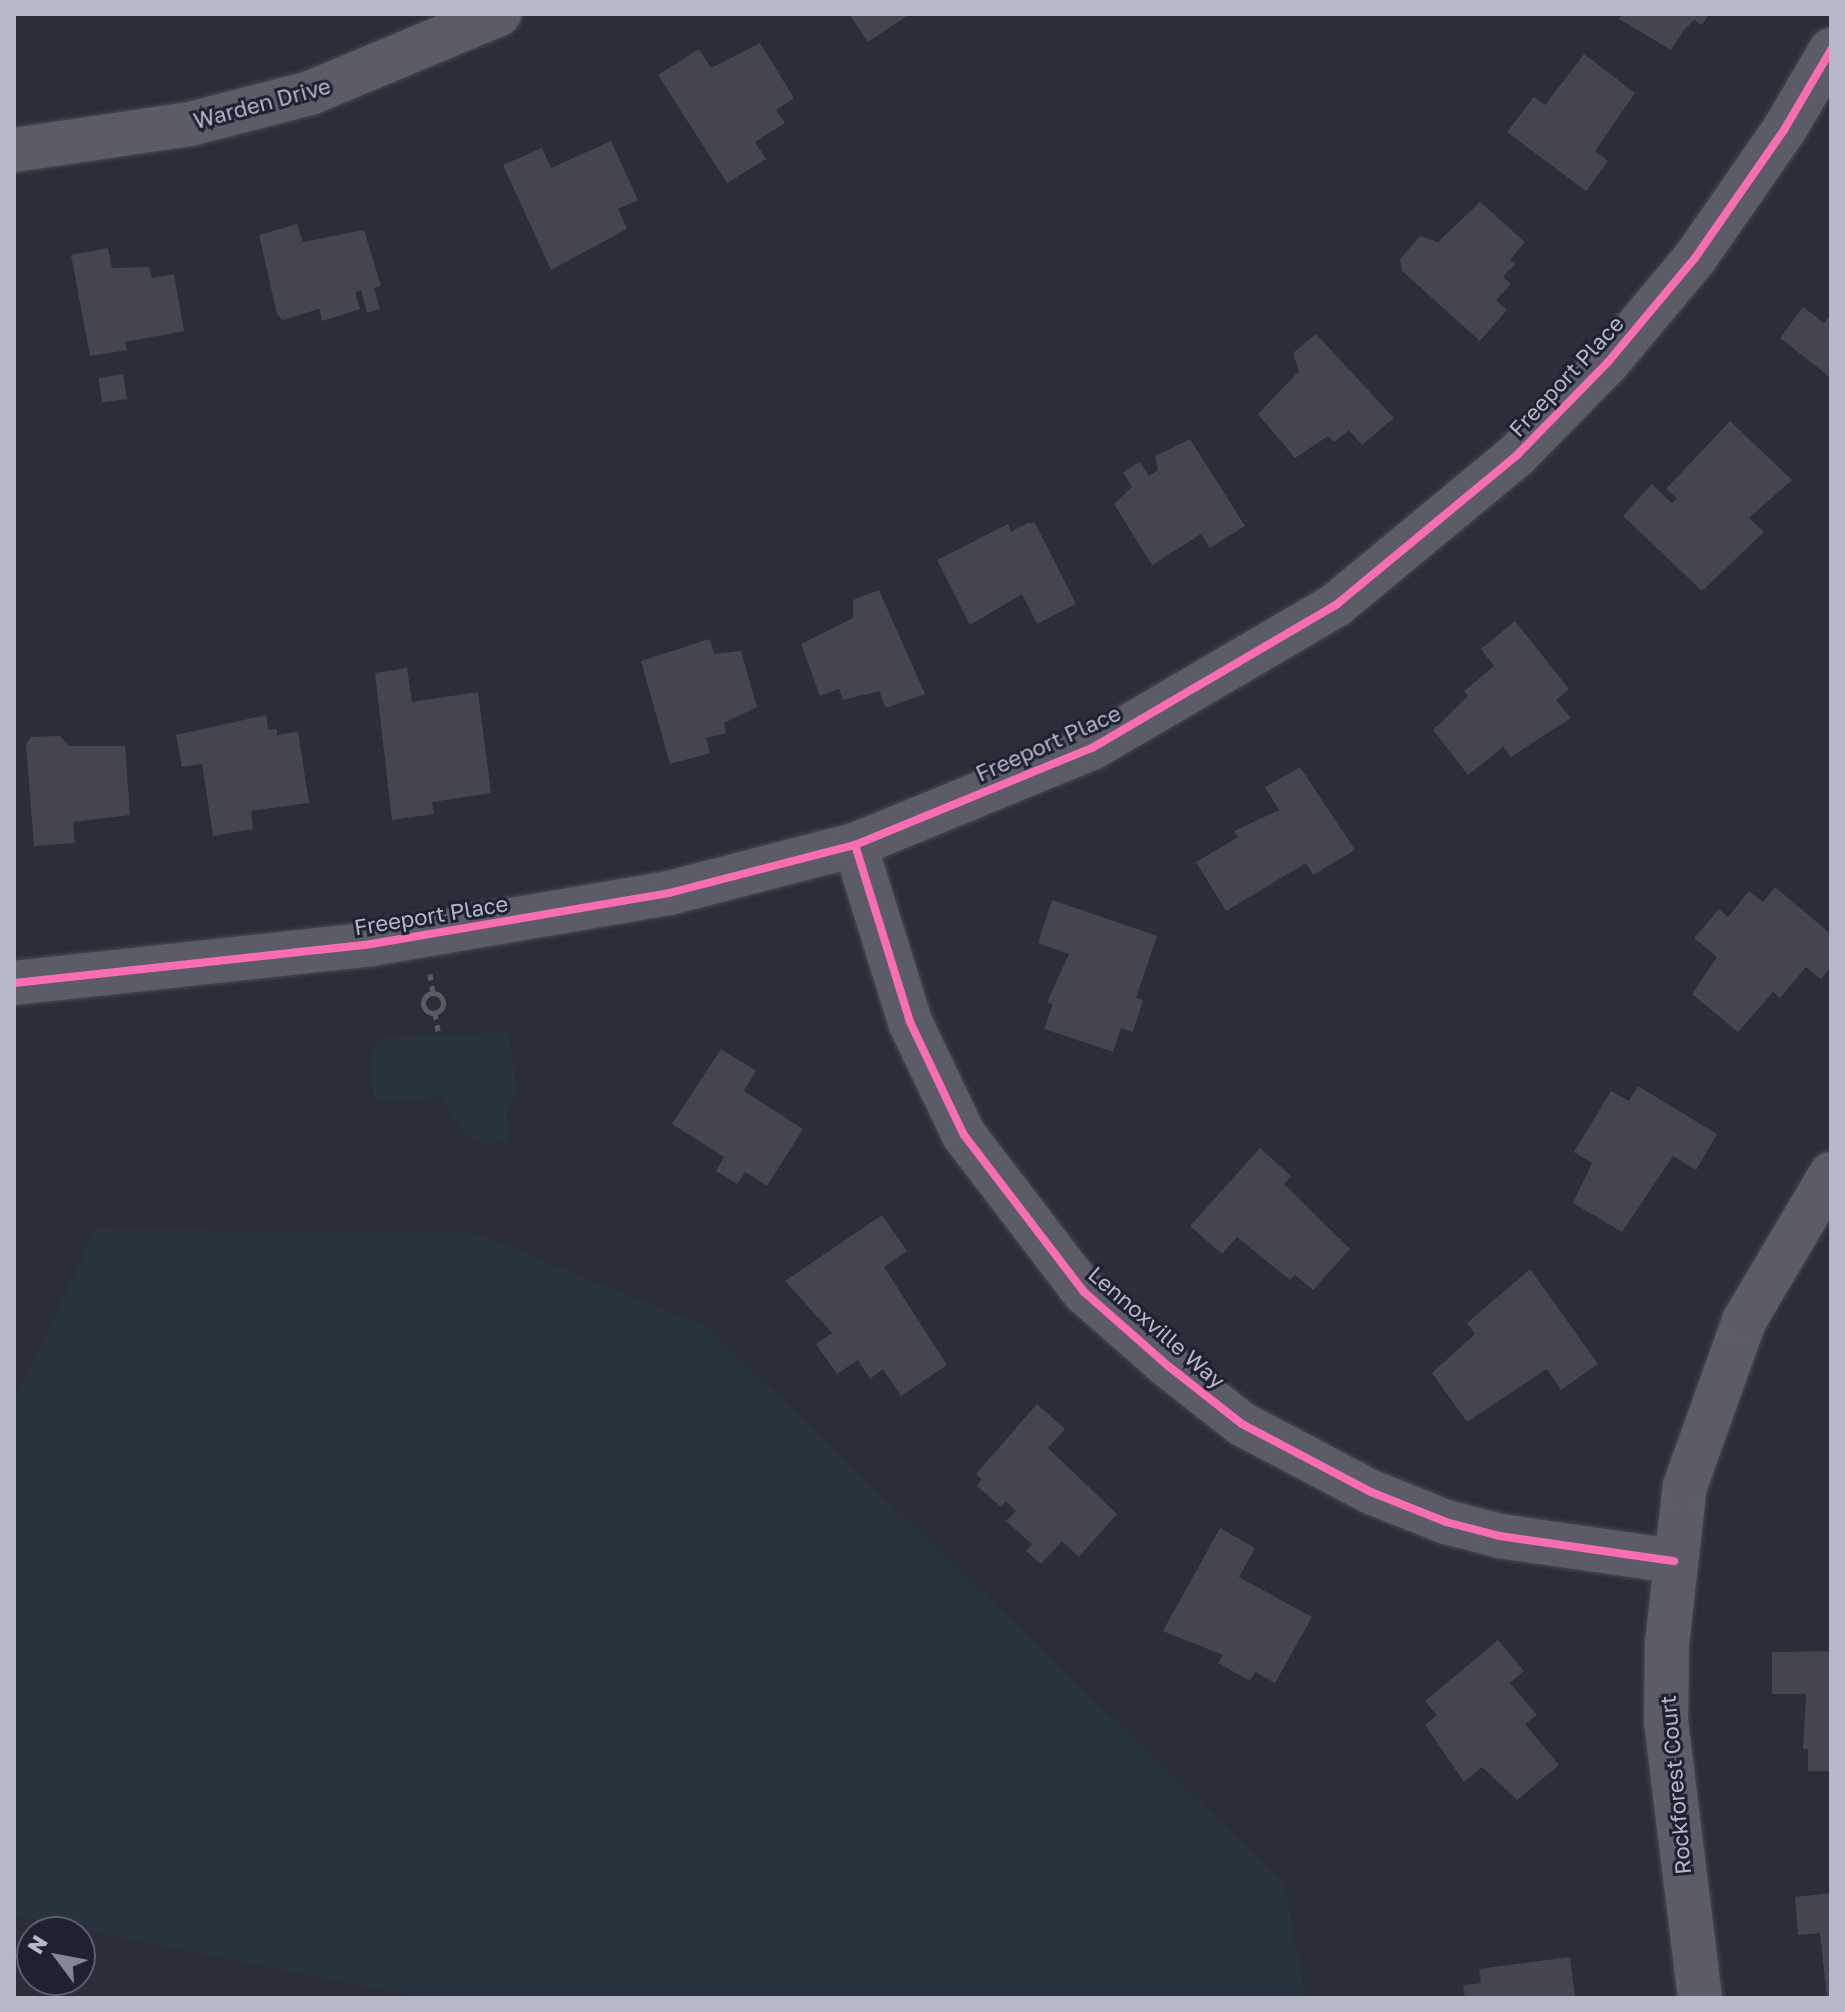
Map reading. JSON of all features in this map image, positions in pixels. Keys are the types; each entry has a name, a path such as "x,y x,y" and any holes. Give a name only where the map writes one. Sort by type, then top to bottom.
{"street":[{"name":"Warden Drive","path":"14,150 190,124 310,93 499,14"},
{"name":"Freeport Place","path":"14,983 191,968 426,936 669,893 855,845 1092,748 1275,644 1413,547 1517,455 1617,351 1695,258 1784,130 1831,50"},
{"name":"Lennoxville Way","path":"855,845 910,1022 964,1135 1084,1292 1167,1365 1242,1424 1371,1492 1446,1522 1500,1536 1674,1561"},
{"name":"Rockforest Court","path":"1700,1998 1666,1722 1674,1561 1685,1486 1721,1375 1744,1321 1831,1174"}],"path":[{"path":"435,1013 423,1004 429,993 443,1000 435,1013 439,1035"}],"shaded area":[{"path":"509,1032 517,1093 506,1113 509,1140 482,1145 462,1131 441,1097 385,1103 374,1096 371,1061 379,1038"},
{"path":"96,1229 476,1233 707,1327 1284,1883 1306,1998 421,1998 96,1933 96,1916 14,1916 14,1400"}],"building":[{"path":"849,14 910,14 868,42"},
{"path":"1623,14 1709,14 1702,25 1694,20 1671,50 1619,19"},
{"path":"760,43 794,98 776,110 785,123 755,142 766,159 727,183 658,75 699,49 711,68"},
{"path":"1584,54 1635,93 1595,151 1608,161 1586,191 1507,132 1534,97 1545,105"},
{"path":"611,141 638,200 618,209 627,229 551,270 503,165 542,148 551,168"},
{"path":"1480,202 1525,242 1510,260 1515,264 1503,277 1511,284 1496,300 1507,310 1480,341 1402,271 1400,259 1420,236 1438,242"},
{"path":"297,224 303,242 364,230 381,286 374,288 380,309 367,313 361,290 355,292 360,309 322,321 319,309 283,320 277,314 259,235"},
{"path":"108,248 112,268 149,267 152,278 174,274 184,331 125,342 127,350 90,356 71,255"},
{"path":"1803,307 1824,323 1831,315 1831,378 1780,338"},
{"path":"1316,334 1394,418 1362,445 1349,430 1334,442 1328,436 1295,458 1258,414 1299,371 1293,353"},
{"path":"123,374 127,399 102,403 98,378"},
{"path":"1730,421 1792,480 1749,518 1764,532 1702,591 1623,516 1652,484 1672,503 1677,498 1666,489"},
{"path":"1190,439 1245,526 1210,548 1201,534 1152,565 1114,504 1132,487 1123,472 1140,462 1149,476 1158,470 1155,456"},
{"path":"1027,523 1035,523 1076,604 1037,624 1022,594 970,625 937,560 1008,524 1011,532"},
{"path":"879,590 925,694 886,708 879,691 843,700 839,689 820,696 801,644 853,618 853,600"},
{"path":"1515,621 1569,689 1556,700 1571,718 1511,757 1503,747 1468,775 1433,730 1468,696 1464,691 1494,666 1481,649"},
{"path":"710,639 714,654 741,651 757,707 724,723 726,733 706,738 710,753 670,764 641,661"},
{"path":"407,668 412,702 478,692 491,793 432,802 434,814 392,820 375,673"},
{"path":"266,715 268,730 277,729 277,735 298,732 309,803 251,811 253,829 213,836 202,764 182,767 176,735"},
{"path":"60,736 69,746 125,746 130,815 73,822 75,843 34,846 26,744 31,737"},
{"path":"1300,767 1355,850 1313,875 1306,863 1226,911 1196,862 1238,837 1234,831 1279,810 1265,787"},
{"path":"1775,887 1831,934 1831,966 1821,979 1806,967 1780,998 1773,992 1738,1032 1692,994 1717,957 1694,938 1719,909 1728,917 1749,891 1763,902"},
{"path":"1052,900 1157,936 1136,998 1143,1000 1133,1032 1121,1028 1113,1052 1044,1029 1053,1004 1047,1002 1069,954 1038,943"},
{"path":"721,1049 756,1071 744,1091 803,1129 767,1186 745,1172 737,1184 716,1171 724,1157 672,1124"},
{"path":"1638,1086 1717,1134 1696,1170 1673,1156 1622,1232 1573,1203 1592,1163 1574,1152 1611,1091 1629,1101"},
{"path":"1260,1148 1291,1176 1284,1184 1350,1249 1313,1290 1295,1275 1290,1280 1237,1237 1222,1254 1190,1226"},
{"path":"882,1215 907,1251 884,1267 947,1365 901,1396 883,1369 870,1379 858,1360 837,1374 816,1344 832,1333 785,1281"},
{"path":"1530,1269 1598,1364 1561,1390 1547,1369 1467,1422 1432,1373 1475,1334 1467,1323"},
{"path":"1037,1404 1065,1429 1048,1448 1117,1514 1079,1557 1062,1541 1041,1564 1026,1551 1032,1544 1006,1521 1016,1511 1006,1501 1001,1507 977,1486 982,1479 976,1474"},
{"path":"1220,1528 1255,1548 1239,1577 1312,1617 1275,1683 1255,1672 1250,1681 1218,1663 1223,1655 1163,1631"},
{"path":"1498,1640 1524,1671 1510,1683 1537,1715 1525,1724 1559,1765 1517,1800 1482,1767 1464,1782 1425,1725 1437,1715 1425,1701"},
{"path":"1831,1651 1831,1771 1808,1771 1808,1749 1803,1749 1806,1694 1772,1694 1772,1652"},
{"path":"1831,1893 1831,1998 1827,1998 1820,1933 1798,1935 1795,1897"},
{"path":"1570,1957 1575,1998 1465,1998 1463,1985 1481,1983 1479,1969"}],"cycle path":[{"path":"14,983 371,944 669,893 855,845 1092,748 1337,604 1517,455 1608,362 1695,258 1784,130 1831,50"},
{"path":"855,845 910,1022 964,1135 1084,1292 1167,1365 1242,1424 1371,1492 1446,1522 1500,1536 1674,1561"}]}
